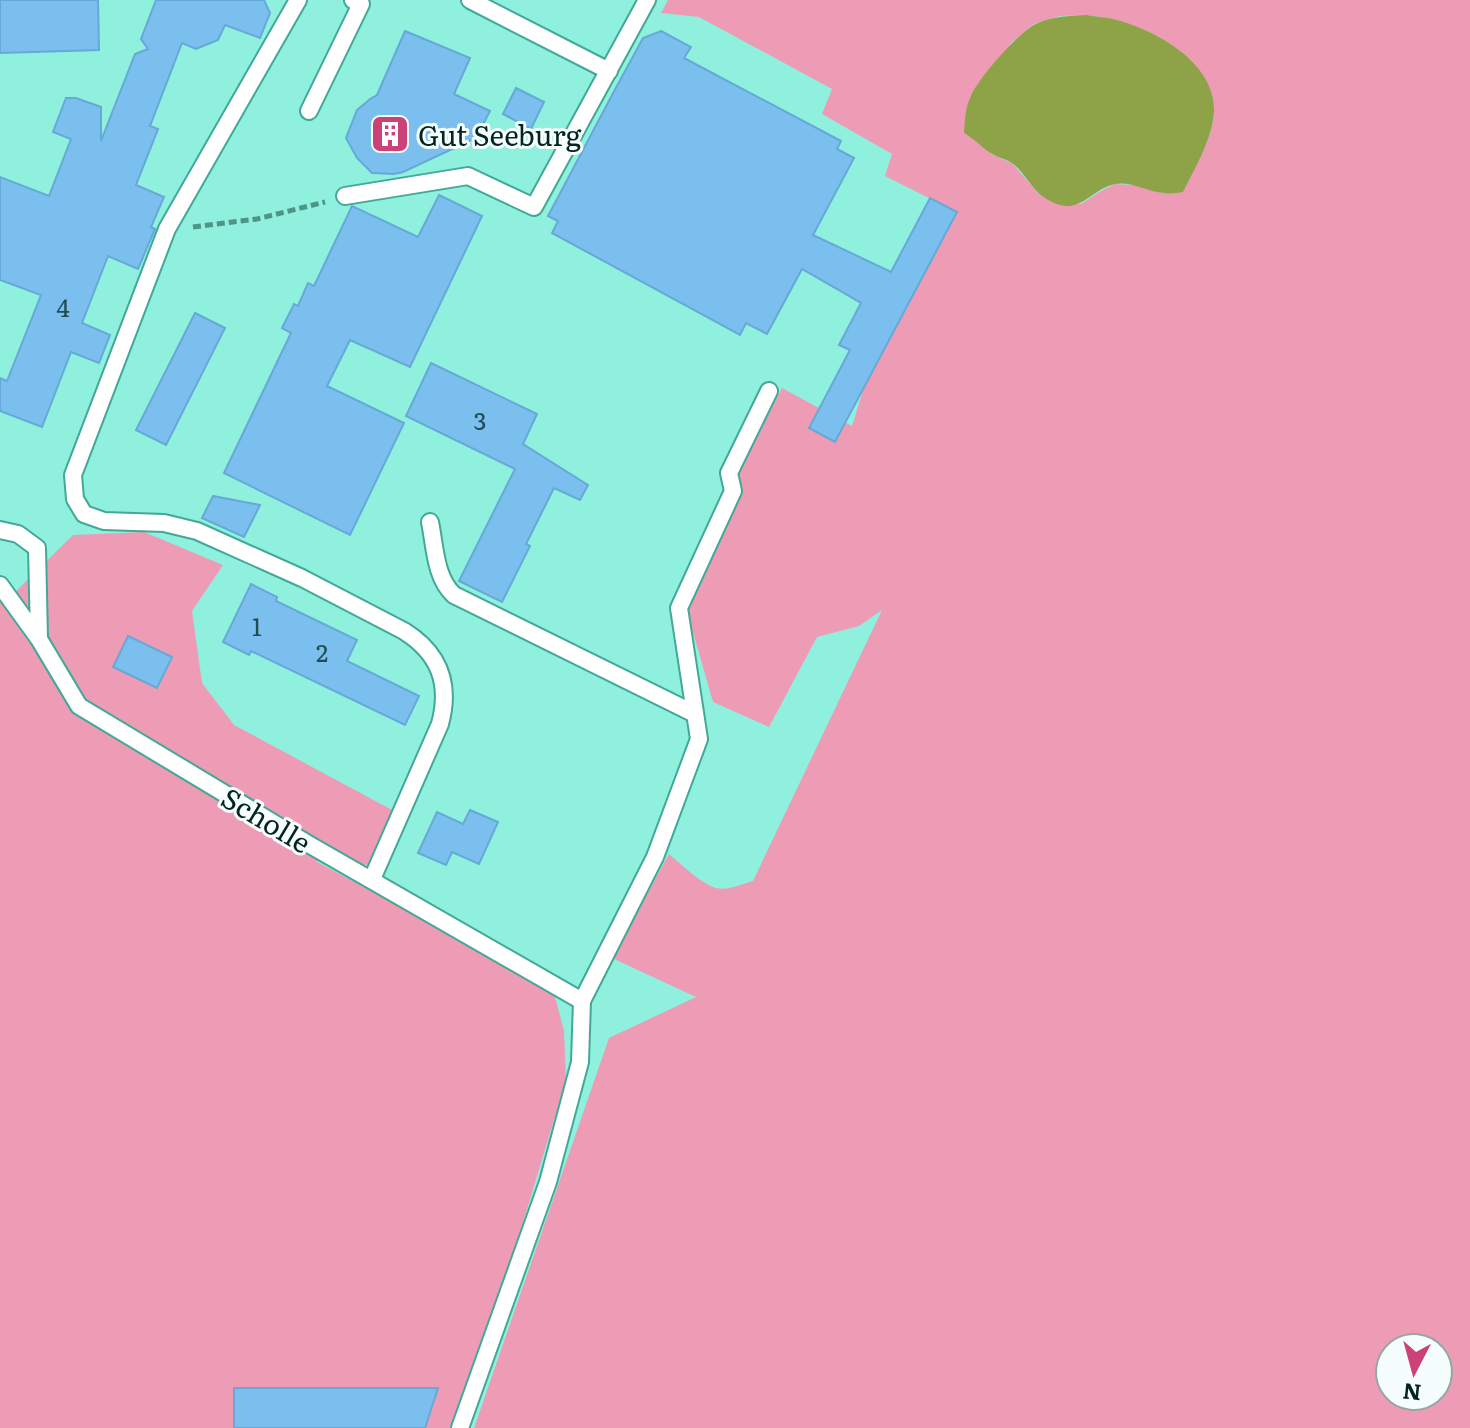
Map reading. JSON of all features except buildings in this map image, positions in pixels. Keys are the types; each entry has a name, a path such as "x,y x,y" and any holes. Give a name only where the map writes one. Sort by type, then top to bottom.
{"lane":[{"path":"298,0 167,229 80,454 73,475 75,499 84,514 104,521 164,523 197,531 302,578 404,631 429,651 443,680 445,696 440,724 372,879"},
{"path":"309,111 361,4 353,0"},
{"path":"470,0 609,71"},
{"path":"345,196 468,176 534,207 647,0"},
{"path":"460,1428 548,1182 580,1062 582,1001 655,857 699,739 679,608 733,491 729,473 769,391"},
{"path":"430,522 443,583 454,595 695,714"},
{"path":"0,530 18,534 37,548 39,639"},
{"name":"Scholle","path":"0,585 39,639 79,706 310,845 582,1001"}],"path":[{"path":"167,229 257,219 345,196"}],"shaded area":[{"path":"668,0 1470,0 1470,1428 474,1428 609,1038 696,997 612,958 669,854 697,878 716,888 730,888 753,881 882,610 859,626 817,637 769,727 713,702 686,608 737,476 782,388 852,426 864,387 957,212 885,176 892,154 822,114 832,89 699,17 661,13","holes":["1087,15 1114,19 1166,41 1181,52 1205,79 1212,94 1214,112 1202,154 1182,192 1163,193 1134,185 1115,184 1081,204 1038,193 1012,163 993,155 964,133 1011,43 1034,24 1060,16"]},
{"path":"1087,15 1133,25 1166,41 1195,64 1205,78 1212,94 1213,122 1202,154 1183,192 1166,193 1115,184 1078,204 1062,205 1039,194 1012,163 990,153 964,133 971,96 982,78 1011,45 1038,23"},
{"path":"144,532 223,565 192,611 202,683 234,725 392,810 371,865 315,861 466,941 554,993 564,1031 566,1080 498,1305 452,1428 0,1428 0,597 5,602 73,535"}],"place":[{"name":"Gut Seeburg","path":"390,134"}]}
